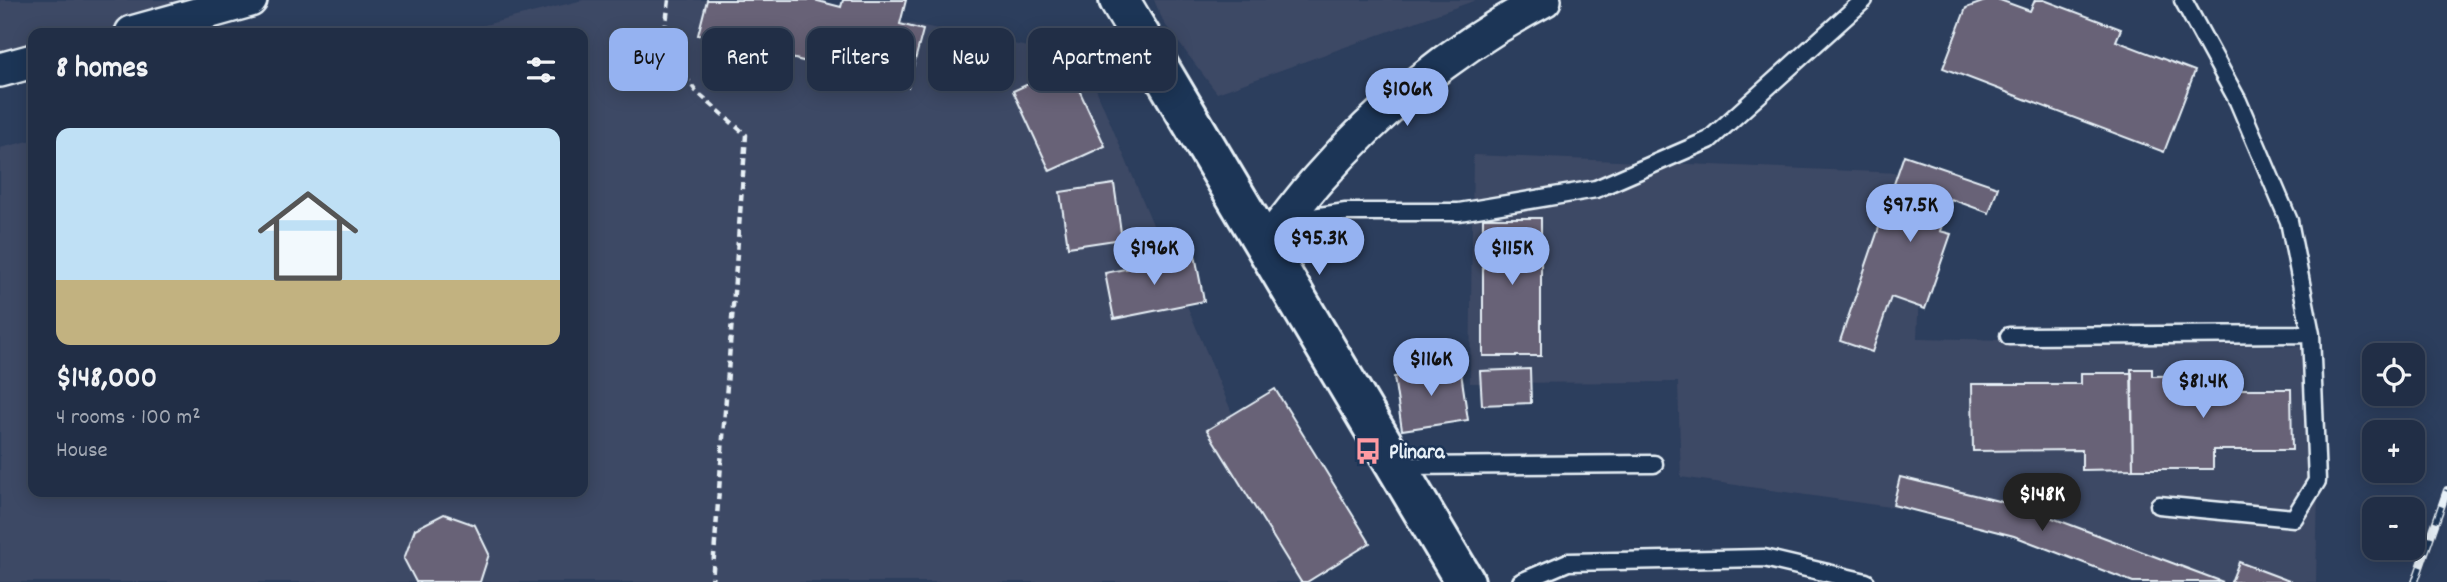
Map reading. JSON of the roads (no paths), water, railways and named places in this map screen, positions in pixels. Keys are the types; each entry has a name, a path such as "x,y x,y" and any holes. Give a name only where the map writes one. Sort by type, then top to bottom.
{"street":[{"path":"150,28 250,0"},
{"path":"1275,233 1318,178 1371,123 1418,81 1471,42 1544,0"},
{"path":"1114,2 1275,233 1397,466 1465,582"},
{"path":"0,70 28,62"}],"lane":[{"path":"1275,233 1346,212 1459,212 1596,189 1709,140 1864,0"},
{"path":"2159,505 2294,518 2317,481 2311,334 2290,221 2238,101 2183,0"},
{"path":"2009,336 2311,334"},
{"path":"1397,466 1654,464"},
{"path":"1521,582 1568,562 1764,558 1866,582"}],"railway":[{"path":"2415,582 2447,490"}],"place":[{"name":"Plinara","path":"1368,451"}]}
